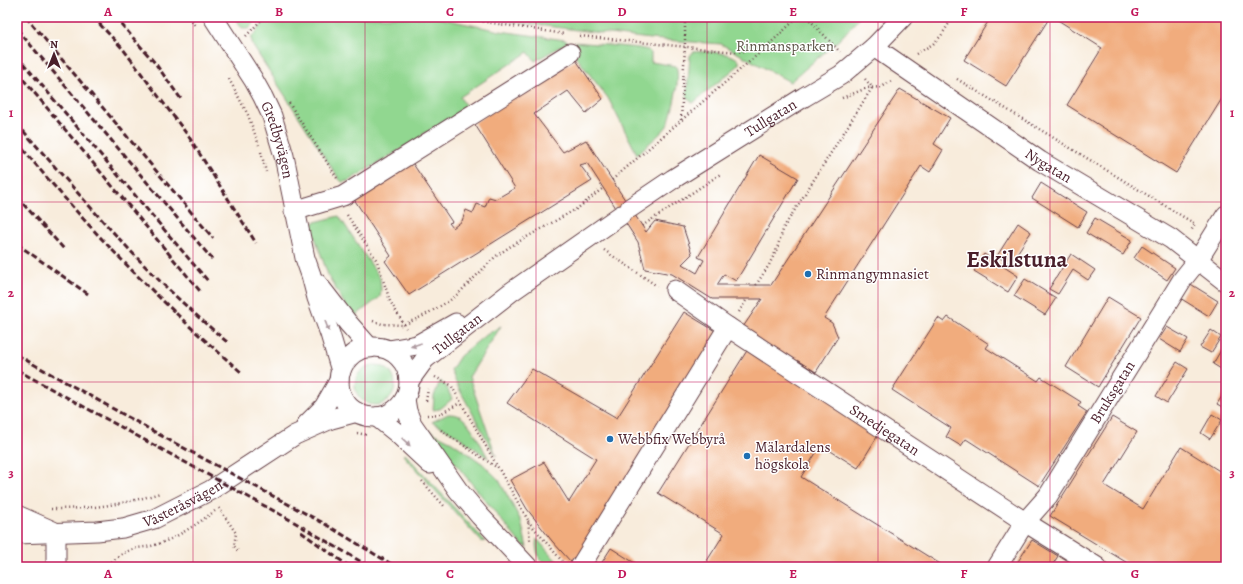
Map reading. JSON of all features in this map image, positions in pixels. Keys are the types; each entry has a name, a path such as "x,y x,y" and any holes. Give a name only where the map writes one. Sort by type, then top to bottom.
{"street":[{"name":"Gredbyvägen","path":"213,17 253,79 272,116 284,156 294,211 305,258 316,298 330,334 340,376"},
{"name":"Tullgatan","path":"407,390 425,360 511,292 673,179 804,96 841,75 874,47 903,17"},
{"path":"294,211 343,196 571,41"},
{"name":"Nygatan","path":"874,47 1040,161 1171,239 1226,282"},
{"name":"Bruksgatan","path":"997,567 1025,522 1048,496 1182,280 1198,260 1226,215"},
{"name":"Gredbyvägen","path":"311,276 370,348"},
{"name":"Smedjegatan","path":"675,290 728,328 1025,522 1097,567"},
{"name":"Tullgatan","path":"389,350 417,345 511,292"},
{"path":"572,565 728,328"},
{"path":"407,390 401,404 394,411 377,416 367,416 357,412 344,400 340,390 340,376 346,361 355,353 366,348 378,347 389,350 397,356 407,370 407,390 407,411 412,424 458,490 480,516 528,567"},
{"name":"Västeråsvägen","path":"295,435 324,407 340,376"},
{"name":"Västeråsvägen","path":"17,534 97,531 123,528 154,519 211,490 295,435 331,419 357,412"},
{"path":"377,416 398,433 458,490"},
{"name":"Västeråsvägen","path":"17,515 56,533"},
{"path":"56,533 56,567"}],"path":[{"path":"190,17 198,30"},
{"path":"246,36 264,17"},
{"path":"459,17 571,41 685,47 736,52 764,49"},
{"path":"681,121 685,17"},
{"path":"612,180 764,49 798,17"},
{"path":"226,75 248,115 260,149 268,179"},
{"path":"952,76 1195,224 1181,247"},
{"path":"756,285 776,251 784,227 872,88 837,100"},
{"path":"288,103 340,183 336,198 377,261 390,301 403,325"},
{"path":"642,226 727,170"},
{"path":"372,321 382,324 403,325 423,316 459,293 496,256 578,208 603,188"},
{"path":"598,255 610,247"},
{"path":"604,250 661,288 675,290"},
{"path":"431,382 438,372"},
{"path":"434,376 451,385 528,520 572,565"},
{"path":"426,404 429,386"},
{"path":"424,416 440,414 460,403"},
{"path":"424,416 426,411"},
{"path":"424,416 429,420"},
{"path":"439,429 498,468"},
{"path":"351,432 373,437"},
{"path":"419,477 450,512"},
{"path":"49,509 97,507 121,504 167,491"},
{"path":"105,567 126,552 137,548 155,545 170,539 219,508 236,533 234,546 238,551"},
{"path":"528,520 530,544"}],"green space":[{"path":"235,17 259,17 249,28 242,28"},
{"path":"269,17 434,17 500,31 565,40 568,42 535,61 528,52 460,97 468,110 429,133 426,132 420,138 348,181 342,182 253,46 251,38"},
{"name":"Rinmansparken","path":"486,17 860,17 840,39 790,82 721,44 650,39 521,23"},
{"path":"575,42 648,50 651,53 651,62 676,66 677,87 667,126 637,154 608,98 576,57"},
{"path":"693,52 725,54 736,58 739,61 739,65 693,103 688,99 687,93 690,56"},
{"path":"339,216 380,278 380,297 354,317 352,317 328,275 311,226 315,222"},
{"path":"501,326 469,377 496,456 457,385 451,370 460,356 483,337"},
{"path":"379,365 386,368 392,374 395,385 394,393 386,402 379,405 371,405 364,402 356,393 355,381 358,374 367,366"},
{"path":"440,381 446,386 452,399 440,409 433,410 434,396"},
{"path":"448,414 457,415 466,421 488,458 455,434 432,422"},
{"path":"428,430 452,442 483,464 499,480 521,521 527,548 520,543"},
{"path":"405,454 485,541 482,542 403,455"},
{"path":"537,539 563,567 546,567 538,554 536,547"}],"building":[{"path":"991,17 1050,17 1006,86 964,60"},
{"path":"1053,17 1226,17 1226,92 1176,173 1067,105 1102,48"},
{"path":"576,60 603,99 586,113 568,91 534,114 563,152 586,140 646,232 655,221 683,227 692,254 682,264 697,273 704,260 698,257 759,155 798,178 736,281 724,274 717,285 771,285 900,89 950,118 934,144 943,150 930,172 921,166 824,318 832,323 838,337 816,372 798,361 796,364 741,330 762,299 712,299 672,274 645,269 638,242 587,163 580,165 592,181 409,295 385,261 391,256 352,196 409,158 452,222 449,223 453,228 462,221 466,210 473,213 477,204 485,207 489,197 496,199 515,188 474,123 519,93"},
{"path":"1041,183 1087,212 1078,227 1032,198"},
{"path":"1095,218 1132,240 1123,255 1086,233"},
{"path":"1018,223 1031,232 1010,264 997,256"},
{"path":"1142,246 1175,268 1167,280 1134,258"},
{"path":"984,254 1018,276 1008,292 974,271"},
{"path":"1071,254 1095,270 1088,280 1073,270 1058,294 1049,289"},
{"path":"1025,279 1056,298 1045,315 1014,296"},
{"path":"1189,283 1218,301 1209,316 1180,298"},
{"path":"1108,297 1141,317 1098,387 1066,367"},
{"name":"Webbfix Webbyrå","path":"684,312 720,334 580,561 571,562 552,541 527,509 510,480 544,462 569,502 596,459 507,403 532,369 617,418"},
{"path":"948,317 989,344 986,348 1038,381 1041,377 1081,402 1078,406 1087,412 1039,486 966,439 961,446 946,437 951,428 892,390 938,318 944,322"},
{"path":"1167,327 1188,339 1180,352 1159,339"},
{"path":"1211,330 1221,337 1211,353 1200,347"},
{"name":"Mälardalens högskola","path":"748,349 880,432 858,468 821,445 801,477 945,567 703,567 724,534 658,493"},
{"path":"1221,350 1226,353 1226,372 1213,364"},
{"path":"1177,362 1188,369 1167,403 1156,396"},
{"path":"1226,390 1226,409 1217,404"},
{"path":"1212,414 1222,420 1210,439 1201,433"},
{"path":"1112,417 1137,432 1104,485 1143,509 1181,447 1226,475 1226,567 1134,567 1050,516"},
{"path":"1032,540 1058,556 1051,567 1015,566"},
{"path":"611,548 641,567 599,567"}],"railway":[{"path":"26,17 213,238"},
{"path":"93,17 123,49 189,137 256,243"},
{"path":"115,17 155,63 181,99"},
{"path":"17,29 212,259"},
{"path":"17,56 208,281"},
{"path":"17,72 200,291"},
{"path":"17,124 139,260 227,342"},
{"path":"17,142 75,210 115,253 157,296 242,373"},
{"path":"17,197 64,249"},
{"path":"17,244 88,294"},
{"path":"17,355 169,440 325,524 396,567"},
{"path":"17,370 294,522 370,567"},
{"path":"301,532 350,567"}],"place":[{"name":"Rinmangymnasiet","path":"808,274"},
{"name":"Webbfix Webbyrå","path":"610,439"},
{"name":"Mälardalens högskola","path":"747,456"}],"district":[{"name":"Eskilstuna","path":"1017,259"}]}
